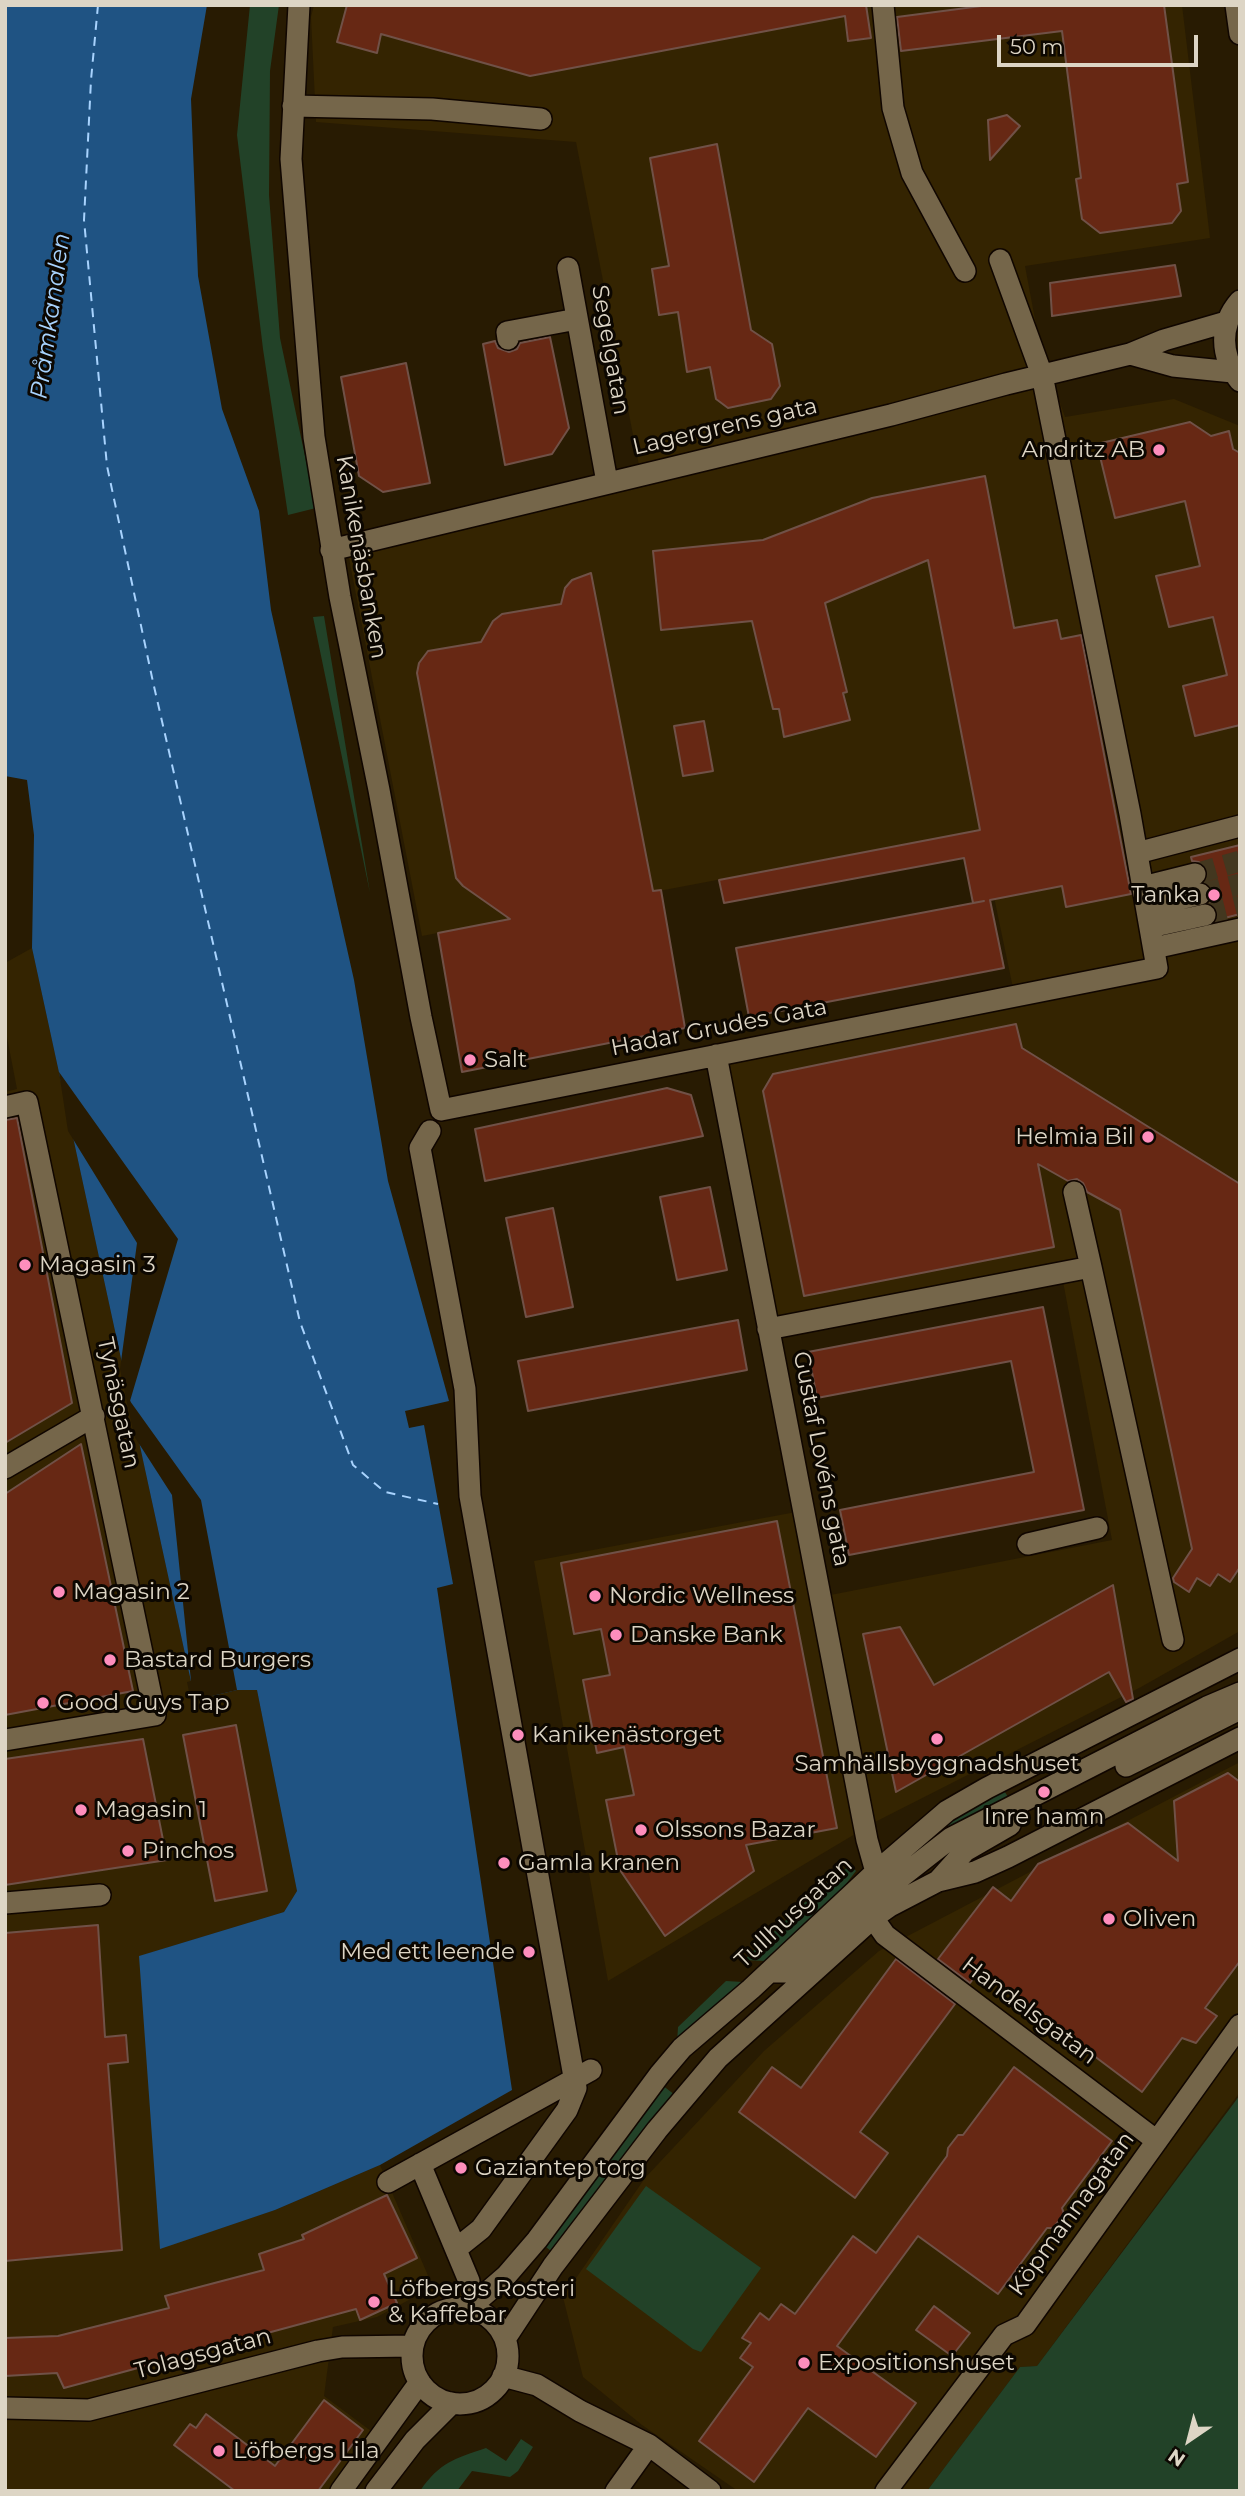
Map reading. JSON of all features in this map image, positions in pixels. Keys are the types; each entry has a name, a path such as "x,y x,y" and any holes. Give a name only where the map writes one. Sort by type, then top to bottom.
{"street":[{"name":"Kanikenäsbanken","path":"299,5 291,159 314,437 331,550 441,1110"},
{"path":"883,5 893,108 912,173 965,271"},
{"path":"1236,5 1240,34"},
{"path":"293,106 432,109 541,118"},
{"path":"1000,260 1042,375 1148,917"},
{"name":"Segelgatan","path":"568,268 607,482"},
{"path":"1236,376 1226,356 1223,339 1226,322 1240,300"},
{"path":"508,339 507,332 578,319"},
{"name":"Lagergrens gata","path":"331,550 1130,355 1164,340 1226,322"},
{"name":"Lagergrens gata","path":"1130,355 1173,366 1236,376"},
{"path":"1137,853 1240,825"},
{"path":"1148,917 1200,895 1148,917"},
{"path":"1148,917 1240,929"},
{"name":"Hadar Grudes Gata","path":"441,1110 1157,968 1148,917"},
{"name":"Gustaf Lovéns gata","path":"716,1055 867,1840 876,1872"},
{"name":"Tynäsgatan","path":"5,1107 27,1102 155,1715 5,1740"},
{"path":"430,1131 420,1147 465,1390 470,1496 583,2074 567,2110 481,2229 456,2249"},
{"path":"1074,1192 1173,1640"},
{"path":"768,1329 1091,1267"},
{"path":"5,1468 94,1416"},
{"path":"1028,1544 1097,1528"},
{"name":"Tullhusgatan","path":"469,2308 506,2276 537,2240 672,2058 947,1811 1240,1659"},
{"path":"770,1972 784,1972 802,1962 874,1898 951,1838 1207,1707 1240,1693"},
{"path":"938,1881 965,1851 986,1837 1240,1709"},
{"path":"505,2339 553,2266 657,2130 718,2058 873,1919 890,1906 938,1881 975,1872 1008,1857 1240,1738"},
{"path":"5,1903 100,1895"},
{"name":"Handelsgatan","path":"873,1919 885,1935 1157,2141"},
{"name":"Köpmannagatan","path":"886,2491 1004,2335 1025,2325 1240,2025"},
{"path":"388,2182 583,2074"},
{"path":"420,2164 469,2281"},
{"path":"469,2308 486,2315 497,2325 505,2339 507,2363 503,2376 497,2387 476,2401 452,2403 434,2396 419,2382 413,2369 413,2346 421,2327 444,2310 469,2308"},
{"name":"Tolagsgatan","path":"5,2408 89,2410 317,2351 342,2347 413,2346"},
{"path":"503,2376 537,2385 580,2411 649,2445 710,2491"},
{"path":"341,2491 419,2382"},
{"path":"357,2491 388,2447 408,2411 419,2382"},
{"path":"376,2491 415,2440 452,2403"},
{"path":"616,2491 649,2445"}],"shaded area":[{"path":"314,5 1182,5 1210,238 1025,266 1040,346 1065,417 1174,399 1240,426 1240,1631 1141,1687 877,1821 608,1981 534,1561 796,1512 810,1599 1112,1540 1061,1271 775,1324 716,1055 1013,988 980,830 422,936 348,553 643,486 576,142 316,122 311,17"},
{"path":"32,948 195,1700 237,1690 257,1690 297,1891 284,1912 140,1956 161,2248 275,2210 380,2165 433,2287 377,2317 333,2327 324,2396 371,2431 328,2491 5,2491 5,1092 17,1089 5,1027 5,963"},
{"path":"1240,1762 1240,2092 1037,2366 1020,2367 927,2491 738,2491 642,2425 583,2377 563,2297 645,2178 764,2051 879,1951"}],"green space":[{"path":"250,5 279,5 270,71 269,195 280,338 316,508 288,515 263,349 237,135"},
{"path":"324,616 370,893 313,617"},
{"path":"1003,1789 1010,1800 913,1855 950,1821"},
{"path":"848,1867 853,1867 856,1871 839,1893 765,1961 744,1960 821,1887"},
{"path":"726,1981 743,1982 677,2043 678,2027"},
{"path":"662,2085 675,2095 551,2251 542,2244"},
{"path":"1240,2095 1240,2491 927,2491 1020,2367 1037,2366"},
{"path":"646,2186 761,2268 701,2352 693,2349 586,2269"},
{"path":"521,2439 533,2447 518,2471 510,2477 472,2471 457,2491 420,2491 441,2468 456,2459 486,2448 506,2461"}],"water":[{"name":"Pråmkanalen","path":"5,5 207,5 191,99 198,276 222,409 259,511 271,610 354,980 388,1181 449,1401 405,1411 409,1428 424,1425 453,1584 437,1588 512,2090 380,2165 275,2210 160,2249 139,1956 284,1912 297,1891 257,1690 237,1690 195,1700 32,948 34,835 27,780 5,776"}],"pier":[{"path":"59,1072 178,1239 130,1401 201,1500 237,1690 191,1701 187,1682 191,1681 172,1495 134,1436 120,1369 137,1243 68,1131"}],"building":[{"path":"347,5 866,5 871,38 848,41 845,16 530,76 381,34 377,53 337,42"},
{"path":"989,5 1164,5 1188,182 1177,184 1181,211 1172,223 1100,233 1082,219 1076,179 1081,178 1062,31 901,51 897,17"},
{"path":"1007,115 1020,126 990,160 988,120"},
{"path":"717,144 751,330 772,344 780,386 771,399 728,408 716,399 710,367 687,372 678,312 659,315 652,269 669,266 650,158"},
{"path":"1175,265 1181,296 1052,316 1050,283"},
{"path":"550,337 569,428 552,454 505,465 483,344 495,341 498,348 509,352 517,349 520,343"},
{"path":"406,363 430,483 383,492 359,476 341,377"},
{"path":"1190,422 1211,436 1229,431 1233,449 1240,453 1240,725 1195,736 1183,686 1227,675 1213,617 1169,627 1156,576 1200,566 1185,501 1115,518 1097,444"},
{"path":"985,476 1014,628 1057,620 1061,639 1081,635 1131,894 1066,907 1062,886 990,900 1004,968 749,1017 736,948 984,901 973,903 964,858 724,903 719,880 980,830 928,560 825,603 847,692 843,693 850,720 784,737 779,709 773,709 752,621 661,630 653,551 763,540 872,498"},
{"path":"591,573 653,891 661,890 685,1028 462,1072 438,933 510,919 463,886 456,878 417,673 419,663 428,651 481,642 493,621 502,614 561,604 565,588 572,580"},
{"path":"704,721 713,771 683,776 674,726"},
{"path":"1240,845 1240,914 1217,920 1218,912 1210,903 1213,890 1205,882 1207,870 1199,862 1192,861 1191,857"},
{"path":"1016,1024 1022,1048 1240,1184 1240,1567 1230,1582 1218,1574 1210,1586 1197,1578 1189,1592 1174,1582 1173,1578 1192,1549 1120,1210 1087,1192 1083,1183 1077,1179 1068,1181 1038,1164 1054,1247 804,1296 763,1091 773,1074"},
{"path":"667,1088 691,1095 703,1136 485,1181 475,1129"},
{"name":"Magasin 3","path":"17,1118 72,1403 5,1443 5,1120"},
{"path":"710,1187 727,1270 677,1280 660,1197"},
{"path":"553,1208 573,1307 526,1317 506,1218"},
{"path":"1043,1307 1084,1510 849,1555 840,1510 1034,1472 1011,1361 817,1398 808,1352"},
{"path":"738,1320 747,1370 528,1411 518,1361"},
{"name":"Magasin 2","path":"81,1444 133,1691 5,1715 5,1494"},
{"path":"777,1521 837,1828 746,1845 754,1871 665,1936 620,1870 606,1800 634,1795 624,1747 597,1753 583,1680 610,1675 601,1629 574,1634 561,1563"},
{"name":"Samhällsbyggnadshuset","path":"1113,1585 1133,1699 1126,1702 1109,1672 896,1792 863,1634 900,1627 934,1685"},
{"path":"236,1725 267,1891 215,1901 183,1735"},
{"name":"Magasin 1","path":"143,1739 167,1860 5,1885 5,1759"},
{"path":"1228,1773 1240,1782 1240,1961 1205,2008 1217,2016 1196,2043 1182,2038 1142,2092 980,1970 970,1983 938,1959 993,1887 1011,1901 1038,1864 1128,1823 1178,1861 1174,1801"},
{"path":"98,1925 105,2037 126,2035 128,2062 108,2064 122,2250 5,2261 5,1933"},
{"path":"896,1959 955,2004 860,2132 888,2153 855,2198 739,2112 772,2067 801,2088"},
{"path":"1014,2067 1112,2141 1062,2208 1064,2214 1053,2228 1047,2228 998,2294 918,2236 837,2346 916,2403 876,2457 808,2408 754,2482 699,2441 753,2367 740,2358 751,2343 742,2338 760,2313 769,2320 781,2304 795,2314 853,2236 876,2253 947,2156 948,2148 958,2135 963,2135"},
{"path":"387,2195 417,2258 384,2274 397,2303 360,2320 356,2309 64,2388 57,2373 5,2376 5,2338 58,2336 169,2308 165,2296 264,2270 259,2254 304,2239 302,2235"},
{"path":"934,2306 970,2333 952,2356 916,2330"},
{"name":"Löfbergs Lila","path":"324,2400 363,2430 318,2491 235,2491 174,2445 190,2424 196,2428 206,2414 275,2466"}],"ferry route":[{"path":"98,5 91,80 84,220 107,466 153,682 300,1322 353,1465 385,1492 438,1504"}],"tunnel":[{"path":"1195,874 1240,861"},
{"path":"1200,894 1240,884"},
{"path":"1205,915 1240,906"}],"place":[{"name":"Andritz AB","path":"1159,450"},
{"name":"Tanka","path":"1214,895"},
{"name":"Salt","path":"470,1060"},
{"name":"Helmia Bil","path":"1148,1137"},
{"name":"Magasin 3","path":"25,1265"},
{"name":"Magasin 2","path":"59,1592"},
{"name":"Nordic Wellness","path":"595,1596"},
{"name":"Danske Bank","path":"616,1635"},
{"name":"Bastard Burgers","path":"110,1660"},
{"name":"Good Guys Tap","path":"43,1703"},
{"name":"Kanikenästorget","path":"518,1735"},
{"name":"Samhällsbyggnadshuset","path":"937,1739"},
{"name":"Inre hamn","path":"1044,1792"},
{"name":"Magasin 1","path":"81,1810"},
{"name":"Olssons Bazar","path":"641,1830"},
{"name":"Pinchos","path":"128,1851"},
{"name":"Gamla kranen","path":"504,1863"},
{"name":"Oliven","path":"1109,1919"},
{"name":"Med ett leende","path":"529,1952"},
{"name":"Gaziantep torg","path":"461,2168"},
{"name":"Löfbergs Rosteri & Kaffebar","path":"374,2302"},
{"name":"Expositionshuset","path":"804,2363"},
{"name":"Löfbergs Lila","path":"219,2451"}]}
